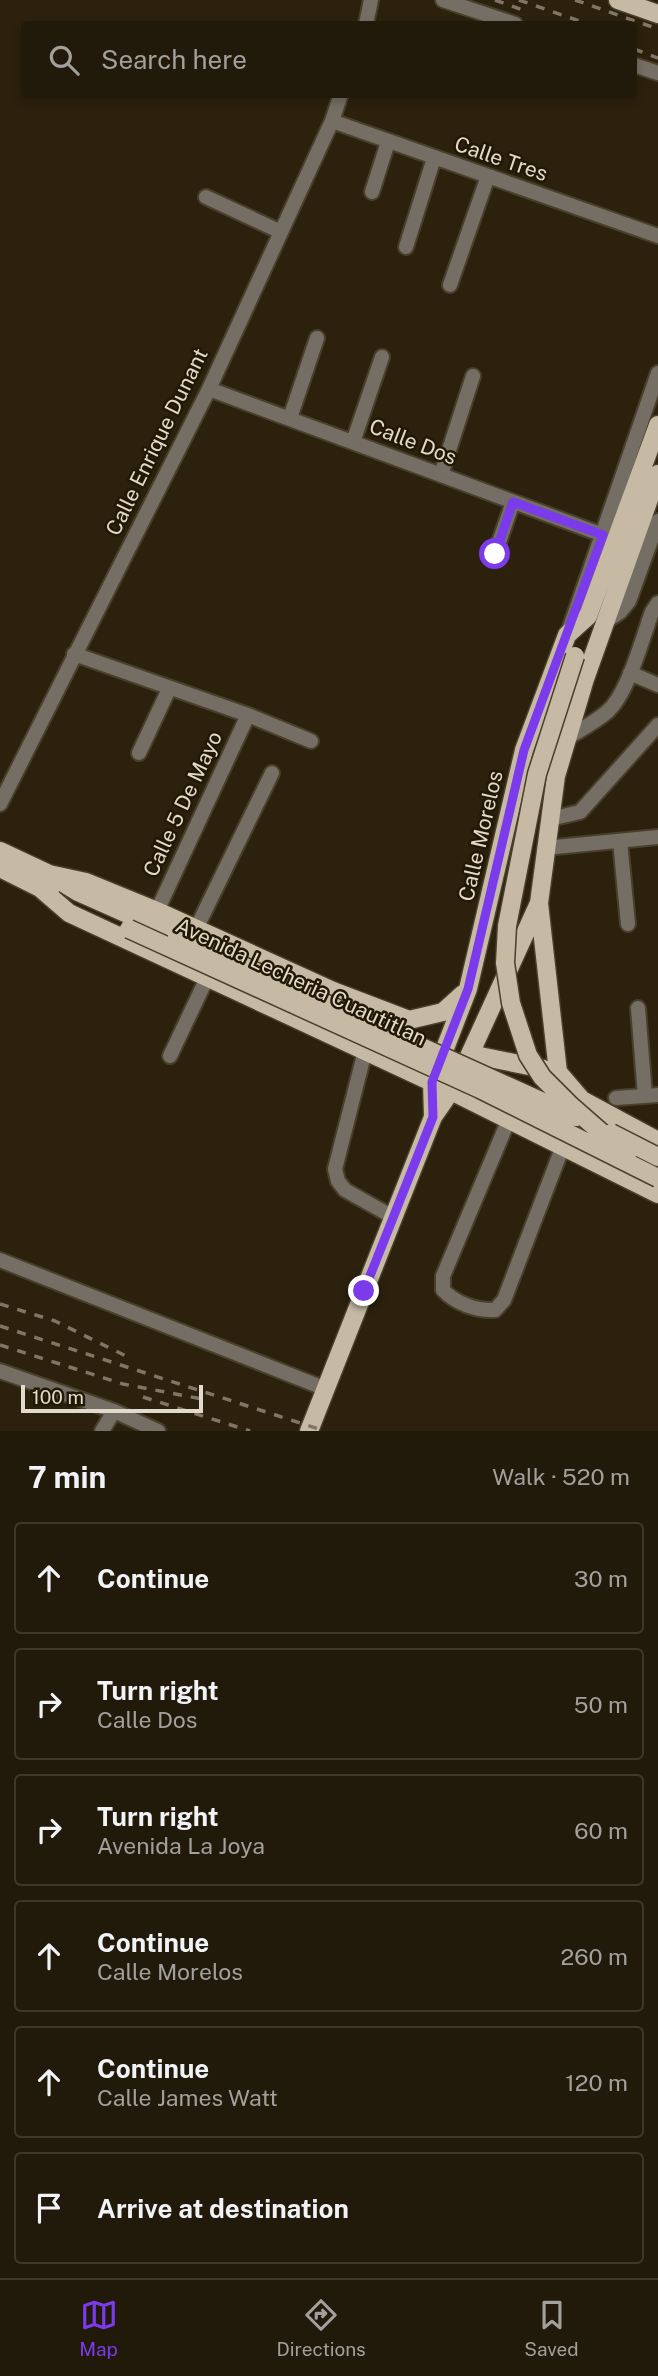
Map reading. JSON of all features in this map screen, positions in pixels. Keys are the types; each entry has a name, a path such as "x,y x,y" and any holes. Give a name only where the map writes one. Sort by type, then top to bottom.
{"main road":[{"path":"618,0 658,14"},
{"path":"658,425 598,616 556,776 538,903 558,1072 582,1100 658,1141"},
{"path":"653,1175 571,1106 542,1077 528,1055 518,1031 505,963 506,926 537,774 575,656 598,616 658,474"},
{"name":"Calle Morelos","path":"432,1082 468,989 524,750 567,635 598,616"},
{"path":"0,851 45,881 69,913 451,1091 658,1194"},
{"name":"Avenida Lecheria Cuautitlan","path":"0,868 78,892 625,1139 658,1157"},
{"path":"45,881 86,882 157,911 333,991 409,1020 417,1030 420,1043 414,1058 404,1069"},
{"name":"Avenida Lecheria Cuautitlan","path":"45,881 130,929 480,1089 653,1175"},
{"path":"309,1431 433,1117 451,1091 470,1054 538,903"},
{"path":"409,1020 443,1012 468,989"},
{"path":"470,1054 558,1072"},
{"path":"492,1111 494,1084 508,1074 534,1066"},
{"path":"432,1082 433,1117"}],"street":[{"path":"367,21 371,0"},
{"path":"443,0 506,21"},
{"path":"637,66 658,73"},
{"name":"Calle Enrique Dunant","path":"0,803 209,389 332,121 340,98"},
{"name":"Calle Tres","path":"332,121 658,236"},
{"path":"372,192 388,142"},
{"path":"405,247 434,158"},
{"path":"450,285 488,176"},
{"path":"206,197 281,232"},
{"path":"290,418 317,338"},
{"path":"353,442 382,357"},
{"path":"567,635 658,373"},
{"path":"441,475 473,376"},
{"name":"Calle Dos","path":"209,389 603,535"},
{"path":"495,554 513,502"},
{"path":"598,616 620,612 629,601 658,521"},
{"path":"566,739 608,711 615,702 630,673 652,612 658,603"},
{"path":"74,654 248,715 311,741"},
{"path":"630,673 658,685"},
{"path":"139,753 169,688"},
{"name":"Calle 5 De Mayo","path":"157,911 248,715"},
{"path":"550,819 580,811 658,725"},
{"path":"196,929 272,773"},
{"path":"545,848 658,837"},
{"path":"620,841 628,924"},
{"path":"170,1056 207,978"},
{"path":"616,1098 651,1095 638,1008"},
{"path":"365,1051 335,1169 338,1181 345,1190 393,1217"},
{"path":"509,1119 443,1276 443,1290 452,1300 484,1311 495,1310 504,1300 563,1146"},
{"path":"0,1260 326,1389"},
{"path":"0,1371 114,1411 158,1431"},
{"path":"102,1431 114,1411"}],"railway":[{"path":"495,0 528,12"},
{"path":"519,0 579,21"},
{"path":"575,0 635,21"},
{"path":"637,22 658,29"},
{"path":"637,50 658,58"},
{"path":"0,1304 55,1321 132,1359"},
{"path":"0,1326 325,1431"},
{"path":"0,1345 123,1384 202,1399"},
{"path":"143,1397 250,1431"}],"route":[{"path":"364,1291 433,1117 432,1082 468,989 524,750 603,535 513,502 495,554"}]}
